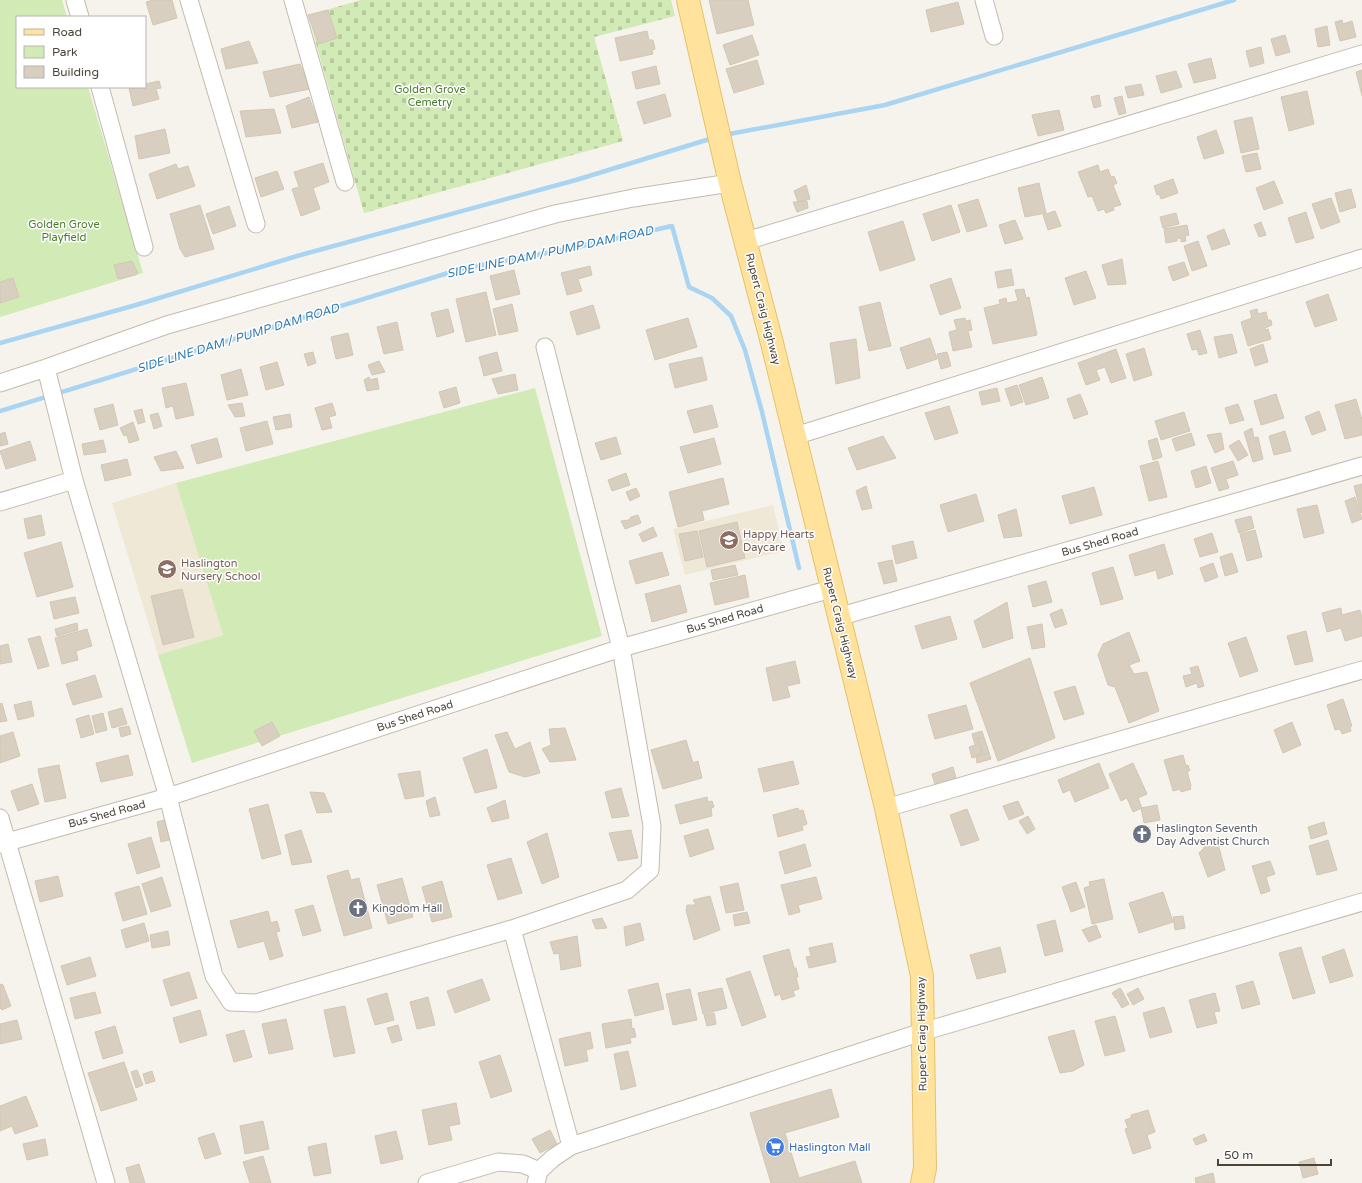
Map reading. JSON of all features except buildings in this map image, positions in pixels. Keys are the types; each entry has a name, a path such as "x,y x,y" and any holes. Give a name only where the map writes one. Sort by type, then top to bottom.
{"main road":[{"name":"Rupert Craig Highway","path":"688,0 730,183 795,436 831,589 886,808 922,976 925,1168 922,1183"}],"street":[{"path":"76,0 80,16"},
{"path":"189,0 256,224"},
{"path":"293,0 345,182"},
{"path":"984,0 994,36"},
{"path":"746,241 1362,54"},
{"path":"100,88 144,247"},
{"path":"0,383 167,325 555,214 633,198 730,183"},
{"path":"795,436 1362,258"},
{"path":"46,368 74,480 168,797 214,976 231,1002 256,1003 512,929 627,890 650,870 652,826 621,648 545,346"},
{"name":"Bus Shed Road","path":"838,617 1362,466"},
{"path":"0,502 74,480"},
{"name":"Bus Shed Road","path":"3,843 168,797 621,648 831,589"},
{"path":"886,808 1362,670"},
{"path":"0,818 3,843 106,1183"},
{"path":"427,1183 498,1162 523,1164 538,1177 553,1158 571,1146 922,1032 1362,902"},
{"path":"512,929 571,1146"}],"shaded area":[{"name":"Haslington Nursery School","path":"176,483 223,635 158,655 112,503"},
{"name":"Happy Hearts Daycare","path":"773,505 784,551 685,575 673,529"}],"green space":[{"name":"Golden Grove Playfield","path":"0,0 62,0 67,16 16,16 16,88 88,88 143,273 0,317"},
{"name":"Golden Grove Cemetry","path":"361,0 671,0 675,16 594,37 623,141 364,213 308,15"},
{"path":"535,388 602,636 192,763 158,655 223,635 176,483"}],"waterway":[{"path":"724,135 885,105 1234,0"},
{"path":"0,343 136,305 297,256 576,180 713,138"},
{"name":"SIDE LINE DAM / PUMP DAM ROAD","path":"0,411 461,269 568,249 672,226 689,287 712,298 731,316 745,350 762,412 799,568"}],"place":[{"name":"Happy Hearts Daycare","path":"729,540"},
{"name":"Haslington Nursery School","path":"167,569"},
{"name":"Haslington Seventh Day Adventist Church","path":"1142,834"},
{"name":"Kingdom Hall","path":"358,908"},
{"name":"Haslington Mall","path":"775,1147"}]}
